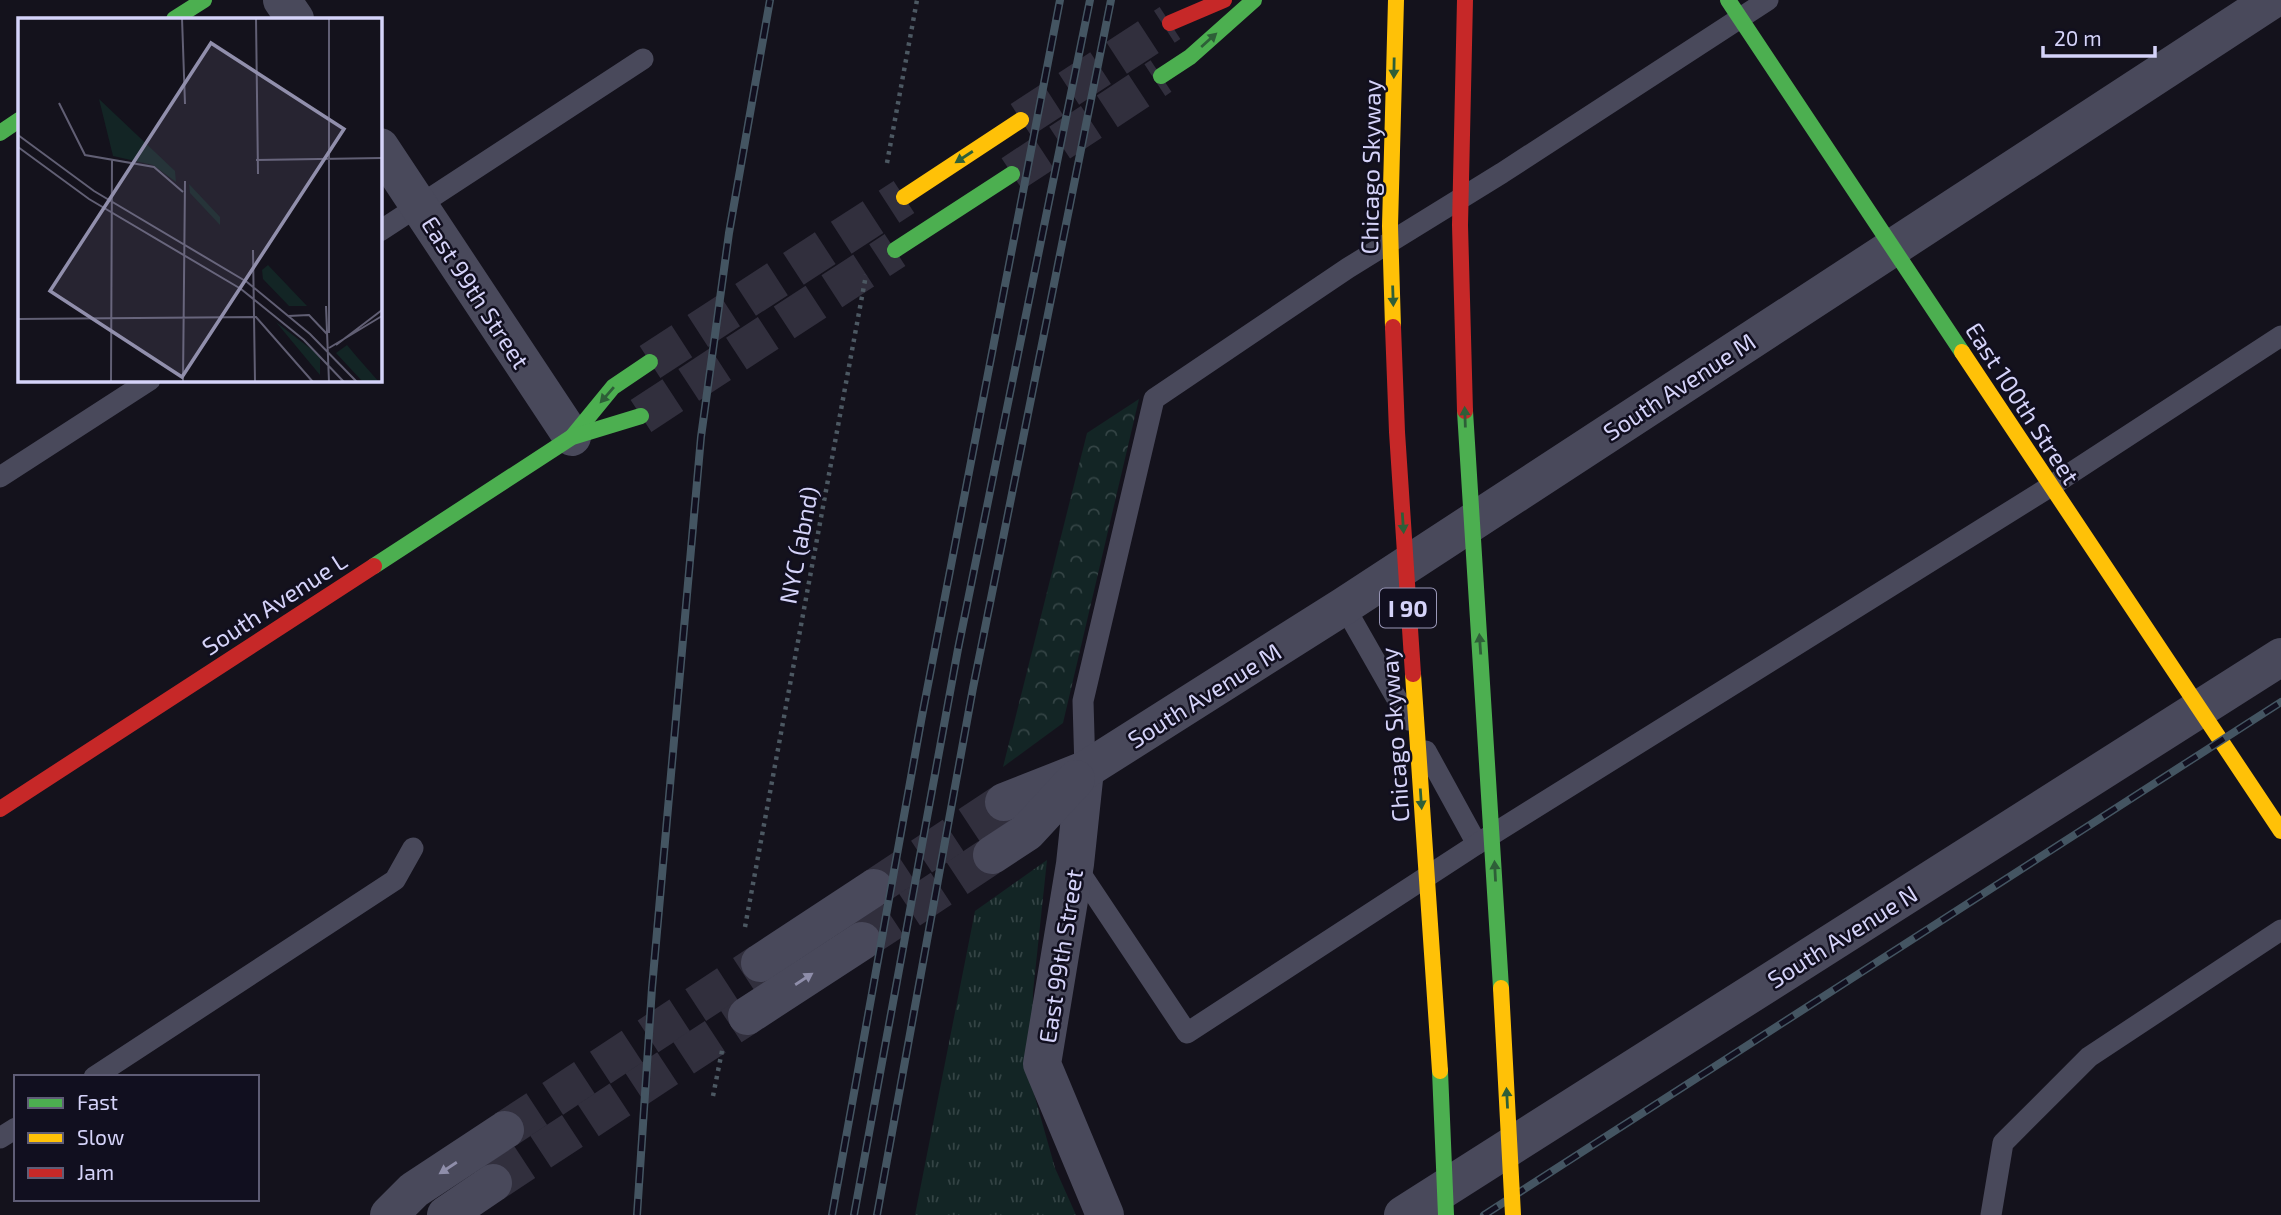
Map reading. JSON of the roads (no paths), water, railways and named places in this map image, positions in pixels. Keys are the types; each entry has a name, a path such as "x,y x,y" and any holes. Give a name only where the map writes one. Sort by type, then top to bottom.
{"main road":[{"path":"176,18 204,0"},
{"path":"1170,23 1224,0"},
{"path":"1161,76 1191,57 1254,0"},
{"name":"Chicago Skyway","path":"1396,0 1390,226 1397,432 1441,1087 1446,1215"},
{"path":"1465,0 1460,225 1466,428 1496,881 1513,1215"},
{"name":"East 100th Street","path":"1728,0 2281,831"},
{"path":"904,197 1021,120"},
{"path":"0,132 18,121"},
{"path":"895,250 1012,174"},
{"name":"South Avenue L","path":"572,437 613,387 650,362"},
{"name":"South Avenue L","path":"0,808 572,437 641,416"}],"street":[{"path":"282,0 294,18"},
{"name":"South Avenue M","path":"1004,802 1085,770 1344,606 2272,0"},
{"name":"East 99th Street","path":"382,150 572,437"},
{"name":"South Avenue N","path":"1403,1215 2281,657"},
{"name":"South Avenue M","path":"992,855 1027,832 1085,770"},
{"name":"East 99th Street","path":"1085,770 1075,864 1042,1064 1105,1215"},
{"path":"752,948 874,888"},
{"path":"735,1029 862,941"},
{"path":"389,1215 414,1191 505,1130"},
{"path":"446,1215 494,1183"}],"lane":[{"path":"1085,770 1083,701 1154,399 1348,268 1502,173 1768,0"},
{"path":"382,230 643,59"},
{"path":"1075,864 1187,1033 1478,844 2051,486 2281,336"},
{"path":"0,477 147,382"},
{"path":"1344,606 1478,844"},
{"path":"97,1075 395,880 413,848"},
{"path":"1991,1215 2003,1143 2089,1058 2281,930"}],"tunnel":[{"path":"1021,120 1170,23"},
{"path":"1012,174 1161,76"},
{"path":"650,362 904,197"},
{"path":"641,416 895,250"},
{"path":"874,888 1004,802"},
{"path":"862,941 992,855"},
{"path":"505,1130 760,963"},
{"path":"493,1183 747,1016"}],"railway":[{"path":"637,1215 652,988 701,437 729,233 770,0"},
{"path":"832,1215 922,716 1060,0"},
{"path":"854,1215 958,649 1090,0"},
{"path":"877,1215 973,688 1111,0"},
{"path":"1484,1215 2281,702"}]}
